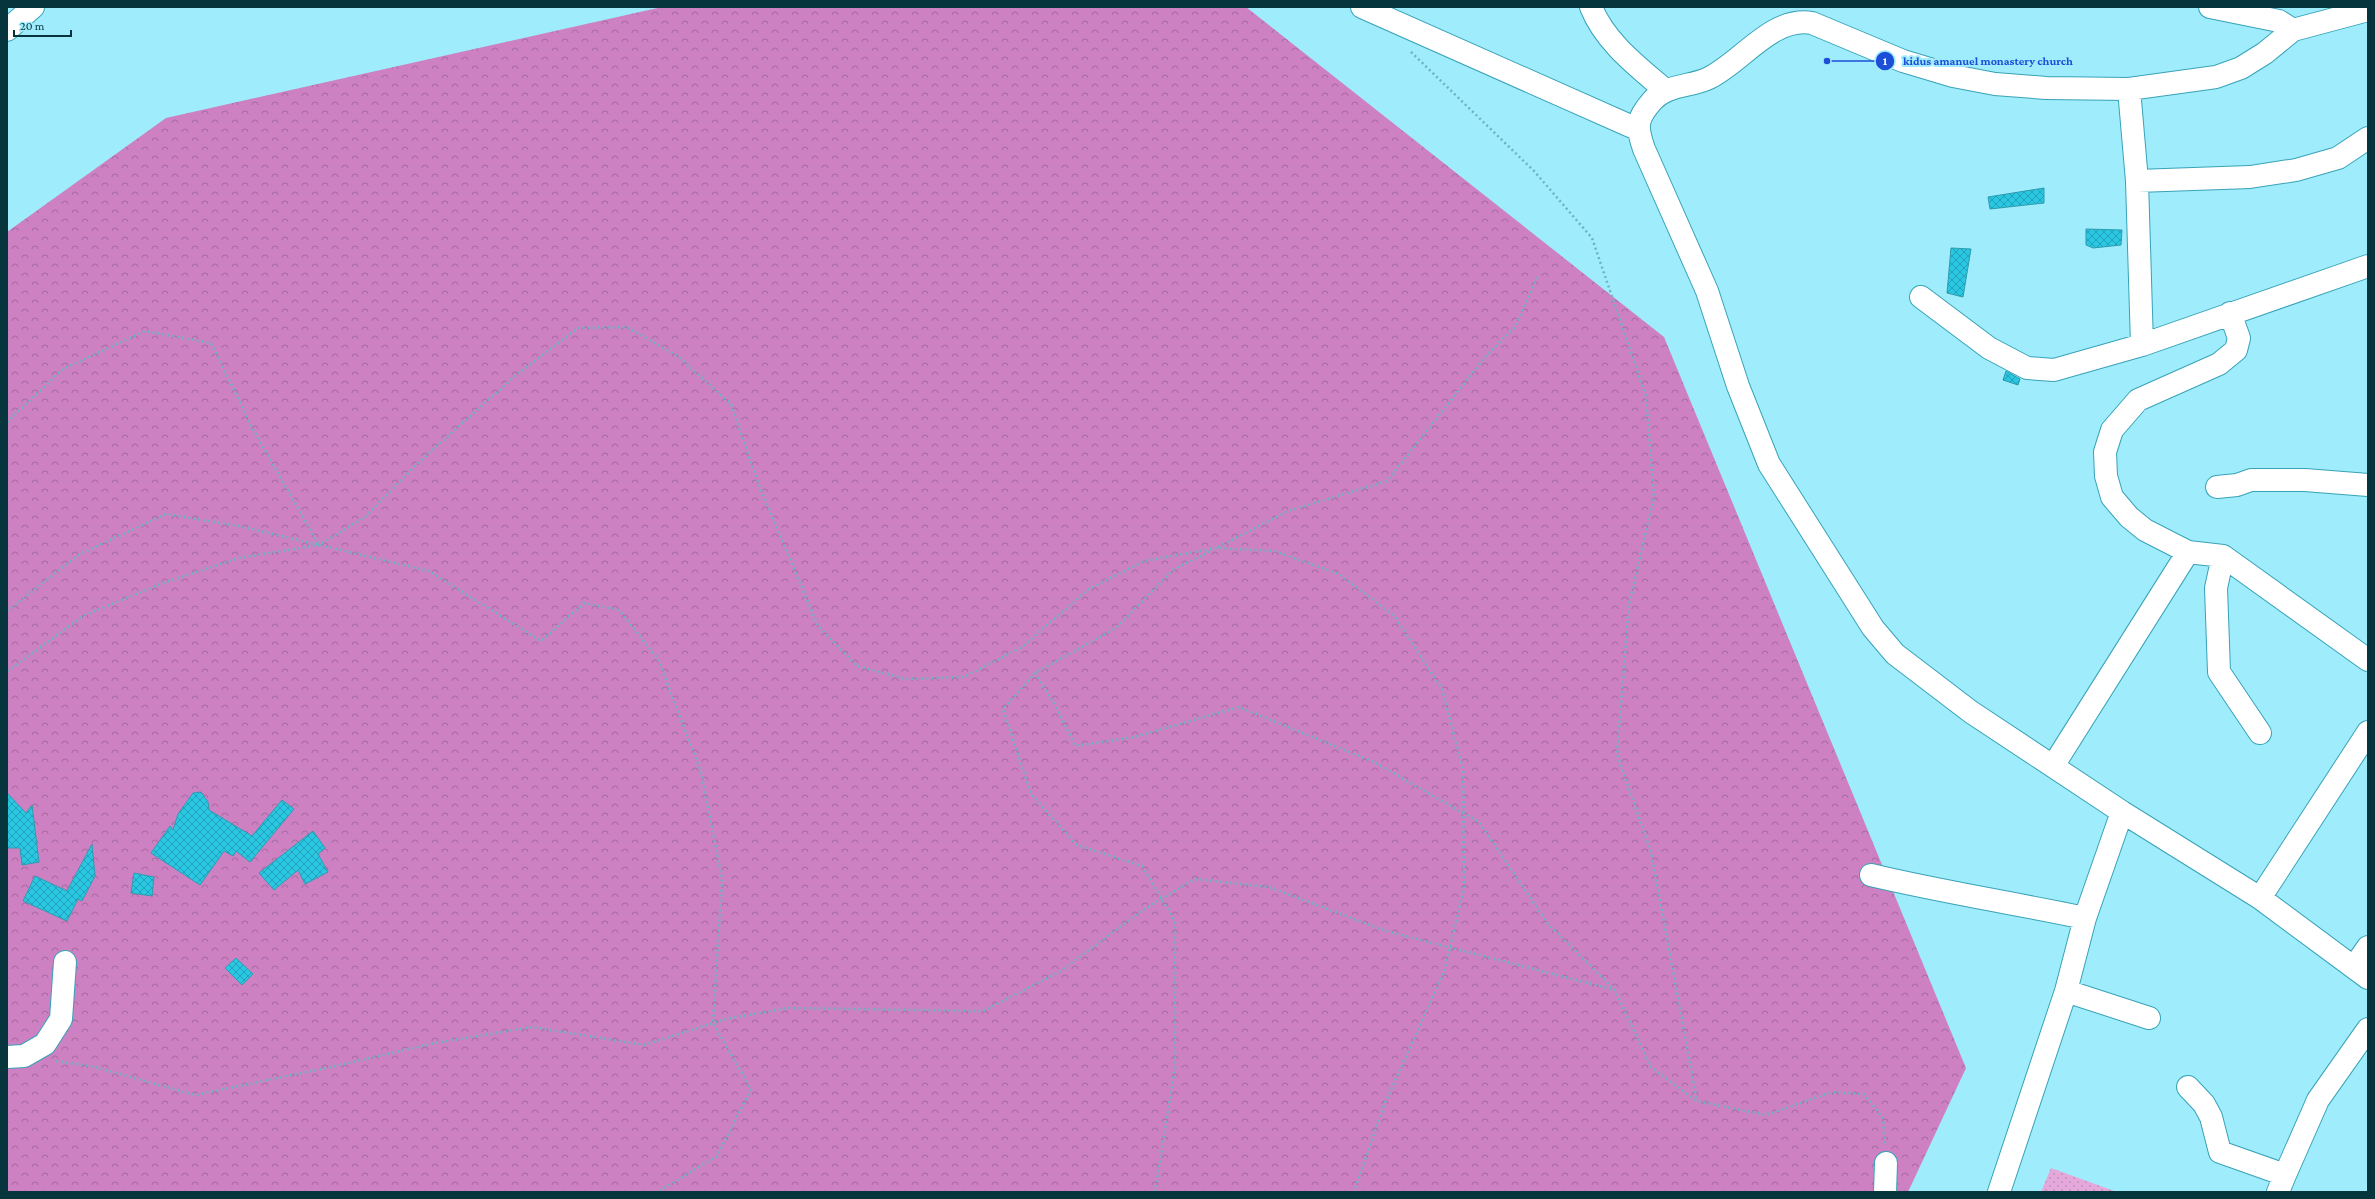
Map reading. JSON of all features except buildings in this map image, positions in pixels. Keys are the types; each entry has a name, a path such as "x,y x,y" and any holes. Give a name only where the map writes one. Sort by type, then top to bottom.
{"street":[{"path":"7,30 33,7"},
{"path":"1362,7 1650,108 1709,78 1773,32 1788,24 1800,21 1812,23 1903,61 1953,76 1996,84 2046,88 2129,89 2216,77 2241,68 2266,53 2293,30 2368,10"},
{"path":"1590,7 1594,16 1621,53 1650,108 1650,163 1708,291 1738,386 1769,464 1869,622 1895,654 1971,712 2122,812 2260,898 2361,973 2368,947"},
{"path":"2210,7 2264,12 2293,30"},
{"path":"2129,89 2137,181 2142,345"},
{"path":"2137,181 2250,177 2296,170 2338,158 2368,138"},
{"path":"1921,297 1989,348 2027,368 2054,370 2142,345 2368,266"},
{"path":"2230,313 2239,338 2236,350 2219,364 2138,400 2112,430 2105,452 2106,476 2112,497 2129,517 2145,530 2188,552 2223,556 2368,660"},
{"path":"2217,486 2237,484 2251,480 2306,480 2368,485"},
{"path":"2052,766 2188,552"},
{"path":"2223,556 2216,588 2219,672 2260,733"},
{"path":"2260,898 2368,732"},
{"path":"1998,1192 2066,991 2085,918 2122,812"},
{"path":"1871,875 1930,889 1992,898 2085,918"},
{"path":"16,1056 45,1044 61,1019 65,962"},
{"path":"2066,991 2149,1018"},
{"path":"2188,1087 2204,1104 2211,1117 2220,1152 2281,1183 2318,1100 2368,1029"},
{"path":"1885,1192 1886,1163"}],"path":[{"path":"1405,46 1534,171 1592,238 1646,396 1654,497 1629,604 1617,754 1651,852 1697,1101"},
{"path":"1156,1192 1175,1067 1175,920 1142,866 1076,845 1031,794 1003,709 1035,672 1116,628 1174,569 1288,511 1387,481 1486,356 1515,327 1538,276"},
{"path":"7,671 85,615 163,583 239,558 319,545 365,516 420,461 508,382 578,328 627,327 679,357 731,404 759,485 818,626 857,666 906,679 964,677 1022,647 1089,588 1144,562 1216,548 1274,551 1339,574 1394,615 1442,689 1463,769 1464,888 1444,972 1384,1104 1354,1192"},
{"path":"7,422 63,368 145,331 211,343 254,431 319,545"},
{"path":"7,611 80,554 166,514 239,526 429,571 542,641 584,603 619,610 658,659 701,772 722,879 713,1023 751,1089 718,1156 658,1192"},
{"path":"1035,672 1058,710 1075,746 1134,737 1239,707 1374,762 1479,822 1548,924 1615,990 1650,1066 1697,1101 1766,1115 1832,1092 1864,1094 1883,1118 1886,1163"},
{"path":"16,1056 95,1067 195,1095 331,1068 435,1043 532,1027 644,1045 713,1023 787,1008 983,1011 1058,972 1141,911 1195,879 1269,887 1386,931 1615,990"}],"green space":[{"path":"662,7 1246,7 1664,337 1966,1068 1908,1192 7,1192 7,232 166,118"}],"shaded area":[{"path":"2051,1168 2117,1192 2041,1192"}],"place":[{"name":"kidus amanuel monastery church","path":"1827,61"}]}
